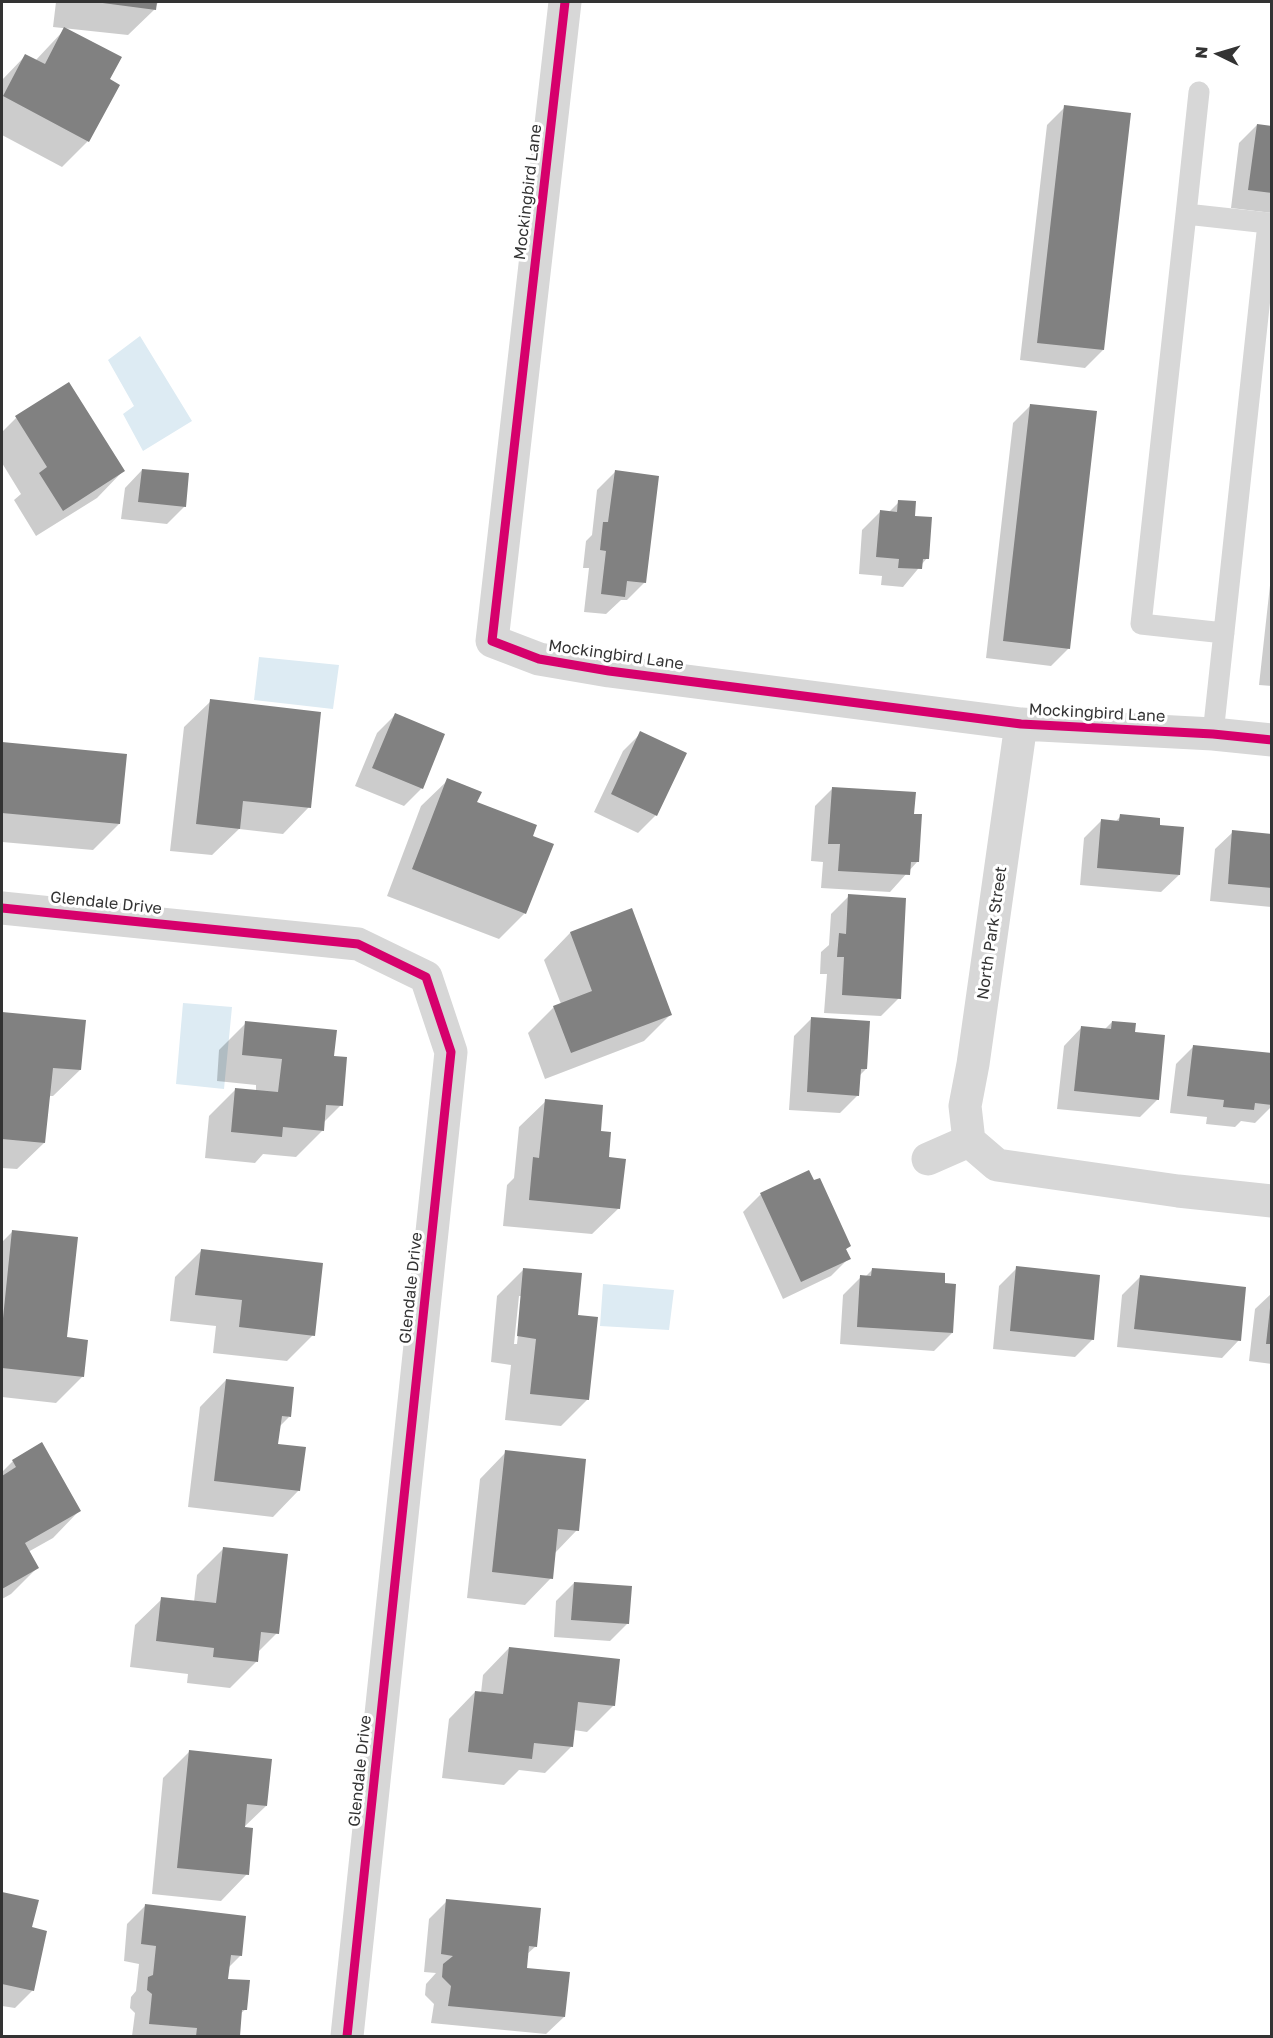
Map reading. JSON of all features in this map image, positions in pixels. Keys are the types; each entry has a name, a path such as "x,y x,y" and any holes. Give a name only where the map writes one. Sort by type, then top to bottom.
{"street":[{"name":"Mockingbird Lane","path":"565,2 492,641 539,659 609,671 1021,724 1213,734 1272,740"},
{"name":"North Park Street","path":"969,1140 965,1106 974,1064 1021,724"},
{"name":"Glendale Drive","path":"2,908 358,944 426,977 451,1052 346,2037"},
{"path":"928,1159 969,1140 997,1165 1178,1191 1272,1201"}],"lane":[{"path":"1199,92 1142,624 1224,633"},
{"path":"1186,214 1270,224 1213,734"}],"shaded area":[{"path":"140,336 192,421 143,451 123,414 134,406 108,360"},
{"path":"259,657 339,665 333,709 254,700"},
{"path":"183,1003 232,1007 224,1089 176,1084"},
{"path":"603,1284 674,1290 669,1330 600,1326"}],"building":[{"path":"95,2 157,2 156,10"},
{"path":"64,27 122,57 110,79 120,85 89,142 3,96 25,54 45,64"},
{"path":"1064,105 1131,113 1104,350 1037,343"},
{"path":"1257,124 1272,126 1272,193 1248,190"},
{"path":"69,382 125,471 63,511 39,473 47,467 15,416"},
{"path":"1030,404 1097,411 1070,649 1003,641"},
{"path":"142,469 189,473 186,507 138,502"},
{"path":"615,470 659,476 646,583 627,581 625,597 601,594 606,551 600,550 603,522 608,522"},
{"path":"898,500 916,501 915,516 932,517 929,559 923,559 922,569 898,568 899,559 876,557 880,510 897,512"},
{"path":"210,699 321,712 311,808 243,801 240,829 196,824"},
{"path":"395,713 445,734 423,789 372,768"},
{"path":"640,731 687,753 657,816 611,794"},
{"path":"2,742 127,754 120,824 2,813"},
{"path":"447,778 482,792 477,802 537,825 533,836 554,844 526,914 412,869"},
{"path":"832,787 916,792 914,814 922,814 919,862 911,862 910,875 838,871 840,844 828,844"},
{"path":"1120,814 1160,818 1160,825 1184,827 1180,875 1097,868 1101,819 1119,821"},
{"path":"1232,830 1272,834 1272,888 1228,884"},
{"path":"848,894 906,898 901,999 842,995 844,957 837,957 839,933 846,934"},
{"path":"632,908 672,1015 571,1053 553,1006 592,991 570,932"},
{"path":"2,1012 86,1020 81,1070 53,1068 45,1143 2,1139"},
{"path":"811,1017 870,1021 867,1069 861,1069 859,1096 807,1092"},
{"path":"245,1021 337,1030 334,1056 347,1057 343,1106 326,1105 324,1131 283,1127 282,1137 231,1132 235,1088 278,1092 282,1059 242,1055"},
{"path":"1112,1021 1136,1023 1135,1032 1165,1035 1159,1100 1074,1091 1081,1026 1111,1029"},
{"path":"1193,1045 1272,1053 1272,1105 1255,1103 1254,1110 1223,1107 1224,1100 1187,1096"},
{"path":"545,1099 603,1105 601,1131 611,1132 609,1157 626,1159 620,1209 529,1200 533,1157 539,1158"},
{"path":"809,1170 814,1180 820,1178 851,1246 846,1249 851,1259 801,1282 760,1193"},
{"path":"12,1230 78,1237 67,1337 88,1340 84,1377 2,1368 2,1328"},
{"path":"201,1249 323,1263 315,1336 239,1327 242,1300 195,1295"},
{"path":"1016,1266 1100,1275 1094,1340 1010,1331"},
{"path":"523,1268 582,1273 578,1315 598,1317 589,1400 530,1394 536,1339 517,1336"},
{"path":"872,1268 945,1273 945,1283 956,1284 953,1333 857,1327 860,1275 871,1276"},
{"path":"1140,1275 1246,1287 1241,1341 1134,1329"},
{"path":"1270,1308 1272,1308 1272,1344 1266,1344"},
{"path":"226,1379 294,1387 291,1417 282,1416 278,1444 306,1447 300,1491 214,1481"},
{"path":"42,1442 81,1511 25,1543 39,1568 2,1589 2,1476 16,1467 12,1460"},
{"path":"505,1450 586,1459 579,1531 558,1529 553,1579 492,1572"},
{"path":"223,1547 288,1554 279,1634 261,1632 258,1662 213,1657 214,1648 156,1641 161,1597 216,1603"},
{"path":"574,1582 632,1586 629,1624 571,1620"},
{"path":"509,1647 620,1659 615,1706 578,1702 573,1747 534,1743 532,1759 468,1752 475,1691 503,1694"},
{"path":"189,1750 272,1759 267,1806 247,1804 245,1827 253,1828 249,1875 177,1868"},
{"path":"2,1892 39,1900 32,1927 47,1931 34,1991 2,1984"},
{"path":"446,1899 541,1908 537,1947 529,1946 527,1968 570,1972 565,2017 448,2006 451,1986 442,1977 443,1964 453,1956 441,1954"},
{"path":"145,1904 246,1916 242,1956 231,1955 228,1979 250,1980 247,2010 242,2010 240,2036 196,2036 197,2028 149,2024 152,1994 147,1990 148,1977 153,1975 156,1946 141,1944"}],"cycle path":[{"path":"565,2 492,641 539,659 609,671 1021,724 1213,734 1272,740"},
{"path":"2,908 358,944 426,977 451,1052 347,2036"}]}
